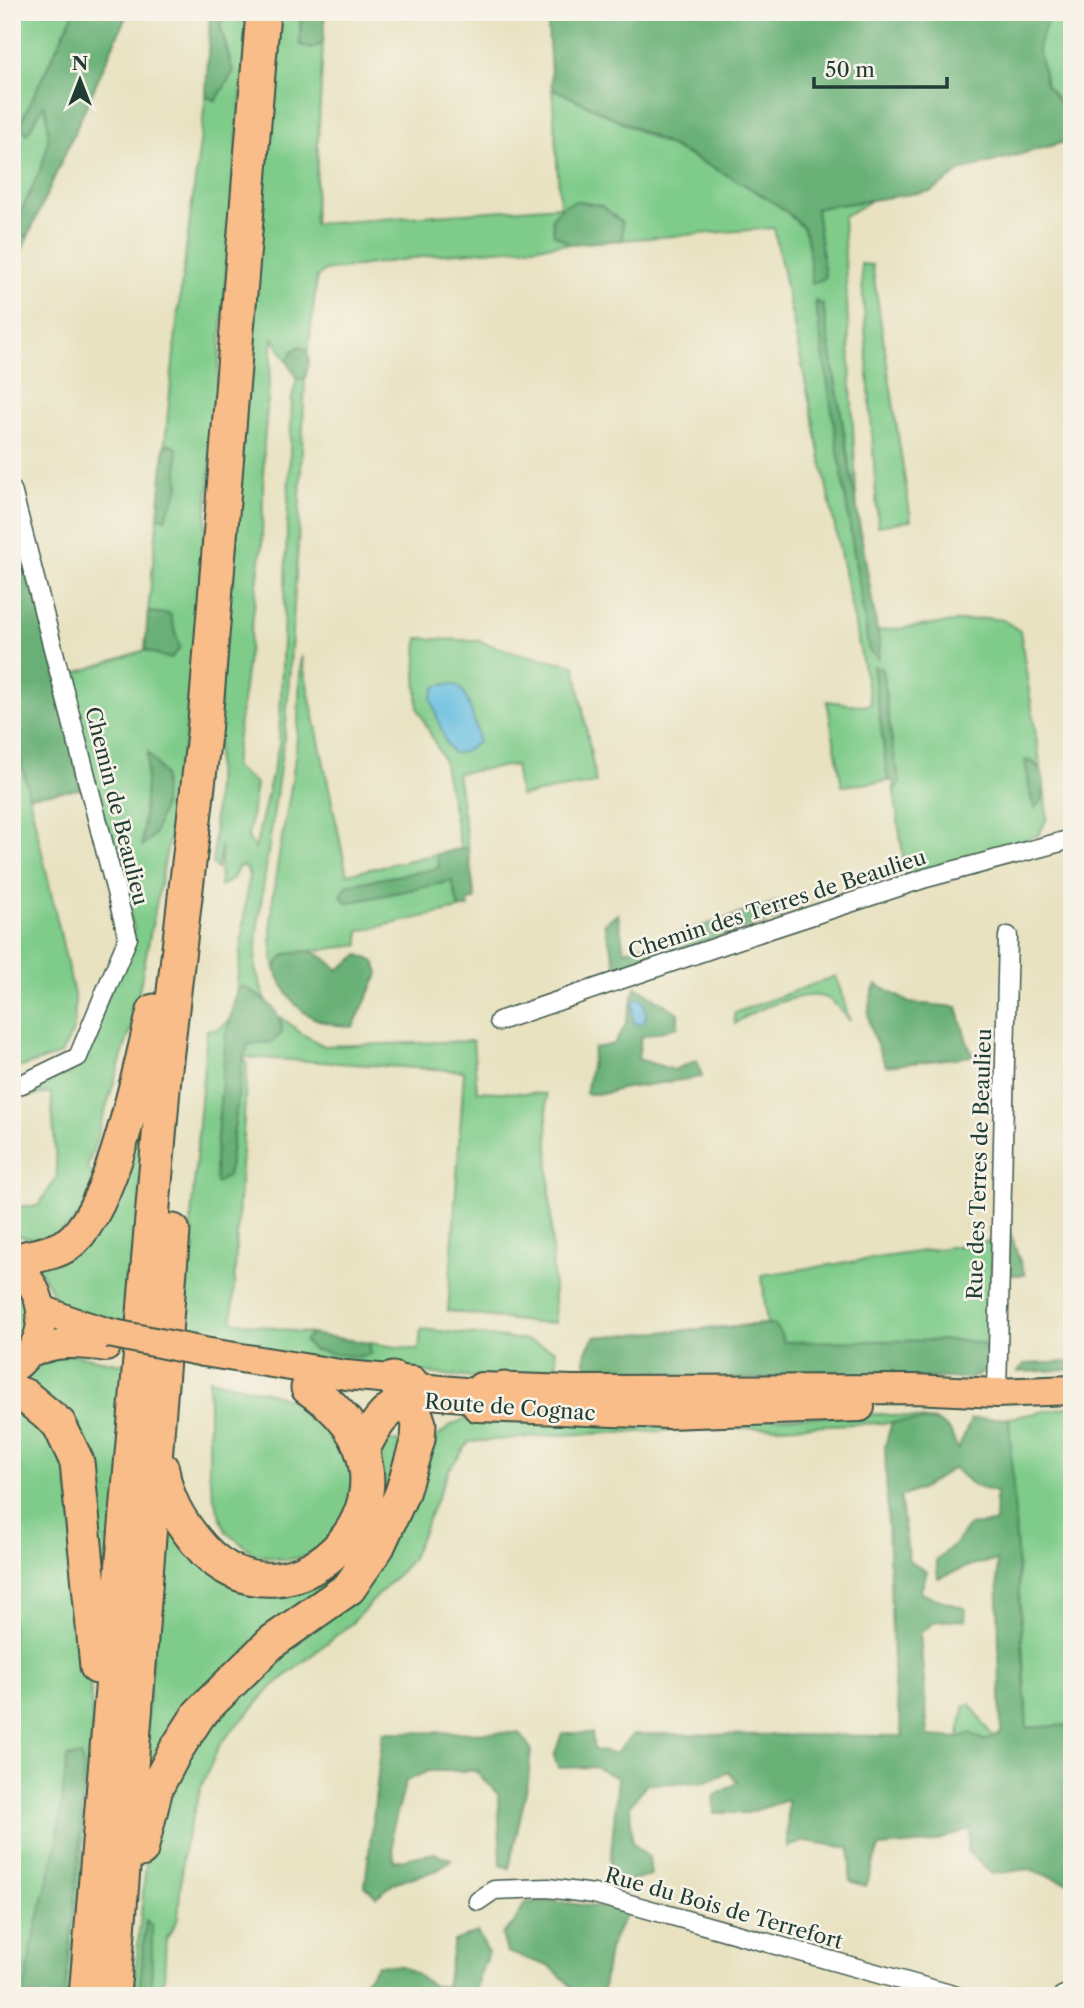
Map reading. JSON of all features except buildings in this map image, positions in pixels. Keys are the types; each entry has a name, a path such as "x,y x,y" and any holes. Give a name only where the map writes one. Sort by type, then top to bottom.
{"highway":[{"path":"86,1996 164,1077 204,734 263,12"},
{"path":"113,1996 201,866 204,734"},
{"path":"12,1262 67,1245 88,1223 103,1192 127,1123 160,988 182,810 204,734"},
{"path":"160,1416 162,1472 169,1500 181,1523 213,1559 244,1575 280,1578 300,1573 333,1555 345,1544 364,1506 366,1485 363,1449 336,1411 308,1388"},
{"path":"363,1449 375,1425 400,1389"},
{"path":"121,1896 137,1873 156,1788 176,1750 200,1714 272,1642 349,1588 378,1546 402,1493 418,1439 417,1416 400,1389"},
{"path":"400,1389 481,1396 504,1389"},
{"path":"12,1391 26,1396 59,1424 77,1462 105,1749"},
{"path":"418,1439 434,1422 461,1406"}],"main road":[{"path":"12,1262 32,1282 41,1308 39,1332 20,1361"},
{"name":"Route de Cognac","path":"41,1308 108,1340 203,1360 308,1388 400,1389"},
{"name":"Route de Cognac","path":"20,1361 46,1346 108,1340"},
{"name":"Route de Cognac","path":"203,1360 295,1368 400,1389 461,1406 613,1413 705,1413 929,1403 997,1393"},
{"name":"Route de Cognac","path":"504,1389 914,1389 997,1393 1072,1390"}],"street":[{"name":"Chemin de Beaulieu","path":"12,490 128,938 78,1057 22,1084 12,1085"},
{"name":"Chemin des Terres de Beaulieu","path":"499,1021 926,878 1072,839"},
{"name":"Rue des Terres de Beaulieu","path":"997,1393 1008,936"},
{"name":"Rue du Bois de Terrefort","path":"478,1901 494,1890 548,1888 594,1894 957,1996"},
{"path":"1062,1996 1072,1992"}],"green space":[{"path":"12,12 128,12 21,252 12,255"},
{"path":"74,12 128,12 28,236 12,235 45,157 48,124 44,105 27,134 20,124"},
{"path":"210,12 229,12 220,25 233,72 216,101 206,96"},
{"path":"229,12 248,12 199,605 181,779 133,1021 87,1169 93,1172 87,1201 76,1218 61,1231 43,1238 23,1237 12,1234 12,1206 38,1206 57,1177 51,1093 12,1098 12,1088 67,1075 83,1059 134,929 61,678 145,650 170,658 170,615 148,612 158,516 165,519 177,448 165,443 178,312 206,96 216,101 233,72 220,24","holes":["148,753 164,775 143,845 142,845"]},
{"path":"276,12 301,12 300,44 311,49 323,43 314,224 560,206 552,88 732,177 780,206 804,229 825,277 816,208 871,201 843,217 857,510 823,305 815,302 880,648 877,631 988,618 1003,620 1020,631 1041,769 1032,761 1042,801 1044,785 1047,818 1039,835 906,878 894,791 900,782 882,668 873,667 888,781 842,786 827,701 863,706 871,704 774,228 623,240 622,222 554,234 570,244 435,255 324,271 317,277 308,352 301,346 293,350 287,361 273,338 264,443 262,545 234,767 256,784 248,837 255,849 279,744 292,398 297,378 305,379 298,545 286,724 257,932 255,968 266,1001 243,986 236,992 249,875 246,867 239,866 232,880 220,886 221,846 217,869 213,866 220,678"},
{"path":"301,12 325,12 323,43 311,49 300,44"},
{"path":"547,12 1050,12 1038,47 1046,84 1061,105 1072,103 1072,140 963,170 932,191 816,208 825,278 812,284 806,235 791,215 765,197 688,154 552,88"},
{"path":"1050,12 1072,12 1072,103 1061,105 1046,84 1038,47"},
{"path":"576,201 602,206 622,222 623,240 570,244 554,234 552,218 564,205"},
{"path":"861,264 872,265 911,520 878,526"},
{"path":"815,301 823,305 880,648 878,659 869,651"},
{"path":"301,346 309,358 305,379 297,378 287,361 293,350"},
{"path":"165,443 177,448 179,487 165,519 158,516"},
{"path":"12,490 33,570 15,572"},
{"path":"12,547 15,572 33,570 81,789 29,796 12,720"},
{"path":"148,612 170,614 180,648 170,659 145,650"},
{"path":"418,638 479,641 515,653 575,665 596,783 520,796 515,765 457,773 468,847 461,849 443,759 418,709"},
{"path":"301,655 347,874 437,854 439,868 347,885 347,903 452,881 459,909 359,931 359,945 286,954 275,969 271,919 295,757"},
{"path":"873,666 882,669 900,782 894,791 893,780 888,781"},
{"path":"12,720 75,999 74,1029 61,1054 12,1070"},
{"path":"148,752 164,775 163,806 154,835 142,846"},
{"path":"1025,760 1038,767 1044,780 1042,795 1035,808 1031,798"},
{"path":"468,847 475,900 468,901 469,907 459,909 452,881 347,903 341,896 347,885 439,868 437,854"},
{"path":"780,901 781,918 617,969 604,923 618,914 624,951"},
{"path":"311,951 325,958 338,970 359,955 375,962 379,973 353,1027 325,1022 304,1012 281,983 275,969 281,958"},
{"path":"836,976 850,1021 830,1000 809,996 767,1006 735,1024 734,1013"},
{"path":"876,984 910,1003 957,1007 973,1056 886,1066 870,1026 869,1007"},
{"path":"243,986 270,1005 278,1016 282,1033 272,1042 249,1044 243,1057 228,1176 216,1183 215,1160 226,1036 236,992"},
{"path":"636,986 678,1013 678,1027 641,1037 638,1059 674,1070 697,1060 702,1077 603,1094 586,1094 594,1048 614,1044 625,1026"},
{"path":"281,1017 302,1034 324,1046 473,1041 477,1091 546,1094 555,1323 534,1323 448,1311 464,1071 243,1057 249,1044 271,1042 282,1033"},
{"path":"230,1019 226,1036 215,1160 216,1182 228,1176 243,1057 247,1065 232,1321 311,1334 305,1341 371,1354 369,1343 419,1350 421,1329 525,1340 555,1350 557,1362 552,1373 502,1379 469,1377 329,1360 181,1336 207,1030 219,1029"},
{"path":"148,1072 134,1328 60,1306 34,1261 108,1213"},
{"path":"1006,1223 1025,1275 1004,1275"},
{"path":"991,1241 988,1361 982,1374 971,1378 588,1373 586,1354 595,1337 767,1324 762,1275"},
{"path":"12,1272 20,1278 31,1328 12,1356"},
{"path":"768,1324 777,1327 784,1342 962,1340 983,1344 988,1355 988,1365 982,1373 971,1378 615,1380 588,1373 586,1368 587,1350 595,1337"},
{"path":"311,1334 369,1343 371,1354 357,1357 313,1350 304,1341"},
{"path":"71,1354 131,1366 108,1645 85,1466 17,1377 38,1361"},
{"path":"1072,1362 1072,1370 1018,1372 1024,1364"},
{"path":"209,1379 267,1392 320,1409 357,1471 343,1528 310,1556 284,1560 255,1554 226,1532 215,1502 209,1474"},
{"path":"12,1403 46,1427 67,1473 87,1644 93,1723 71,1996 12,1996"},
{"path":"1072,1406 1072,1725 1027,1728 1009,1418"},
{"path":"881,1414 937,1421 556,1435 469,1442 449,1470 411,1560 353,1622 271,1688 220,1744 201,1787 184,1846 178,1918 166,1940 163,1996 154,1996 146,1921 139,1996 133,1996 147,1853 157,1809 211,1715 344,1601 434,1440 451,1425 467,1418 752,1419"},
{"path":"1009,1418 1027,1728 1072,1725 1072,1884 1028,1869 992,1874 967,1851 971,1828 930,1843 879,1847 866,1886 850,1881 850,1848 806,1841 787,1847 788,1800 747,1813 714,1813 714,1796 738,1782 729,1772 706,1782 647,1784 630,1805 632,1842 649,1858 651,1875 608,1886 618,1778 595,1767 558,1768 554,1756 562,1733 592,1733 594,1750 615,1754 633,1734 903,1736 894,1688 885,1446 892,1422 937,1421 950,1431 958,1450 971,1419","holes":["954,1468 974,1486 996,1492 995,1523 969,1525 955,1544 936,1560 938,1578 975,1564 997,1561 1001,1732 985,1741 970,1733 958,1738 928,1736 920,1633 936,1621 965,1620 966,1609 920,1593 927,1572 909,1561 900,1497 921,1489"]},
{"path":"378,1438 407,1444 361,1557 140,1795 164,1524 207,1562 320,1573"},
{"path":"970,1704 993,1737 985,1741 970,1734 958,1738 965,1705"},
{"path":"383,1732 520,1733 531,1749 528,1782 509,1868 501,1865 498,1794 475,1771 428,1771 406,1781 392,1831 394,1861 434,1853 451,1859 438,1870 396,1882 376,1897 365,1886"},
{"path":"80,1756 84,1766 80,1846 65,1996 24,1996 31,1948 57,1843 67,1757"},
{"path":"553,1901 627,1911 609,1949 602,1996 569,1996 571,1986 551,1967 507,1952 502,1934 514,1923 525,1903"},
{"path":"146,1920 152,1926 154,1996 139,1996"},
{"path":"477,1932 488,1952 473,1996 352,1996 378,1965 402,1966 434,1986 446,1987 454,1941"}],"water":[{"path":"456,685 461,689 474,723 478,742 464,752 453,753 446,743 431,699 435,687"},
{"path":"643,999 646,1012 645,1021 639,1025 633,1022 633,1001"}]}
